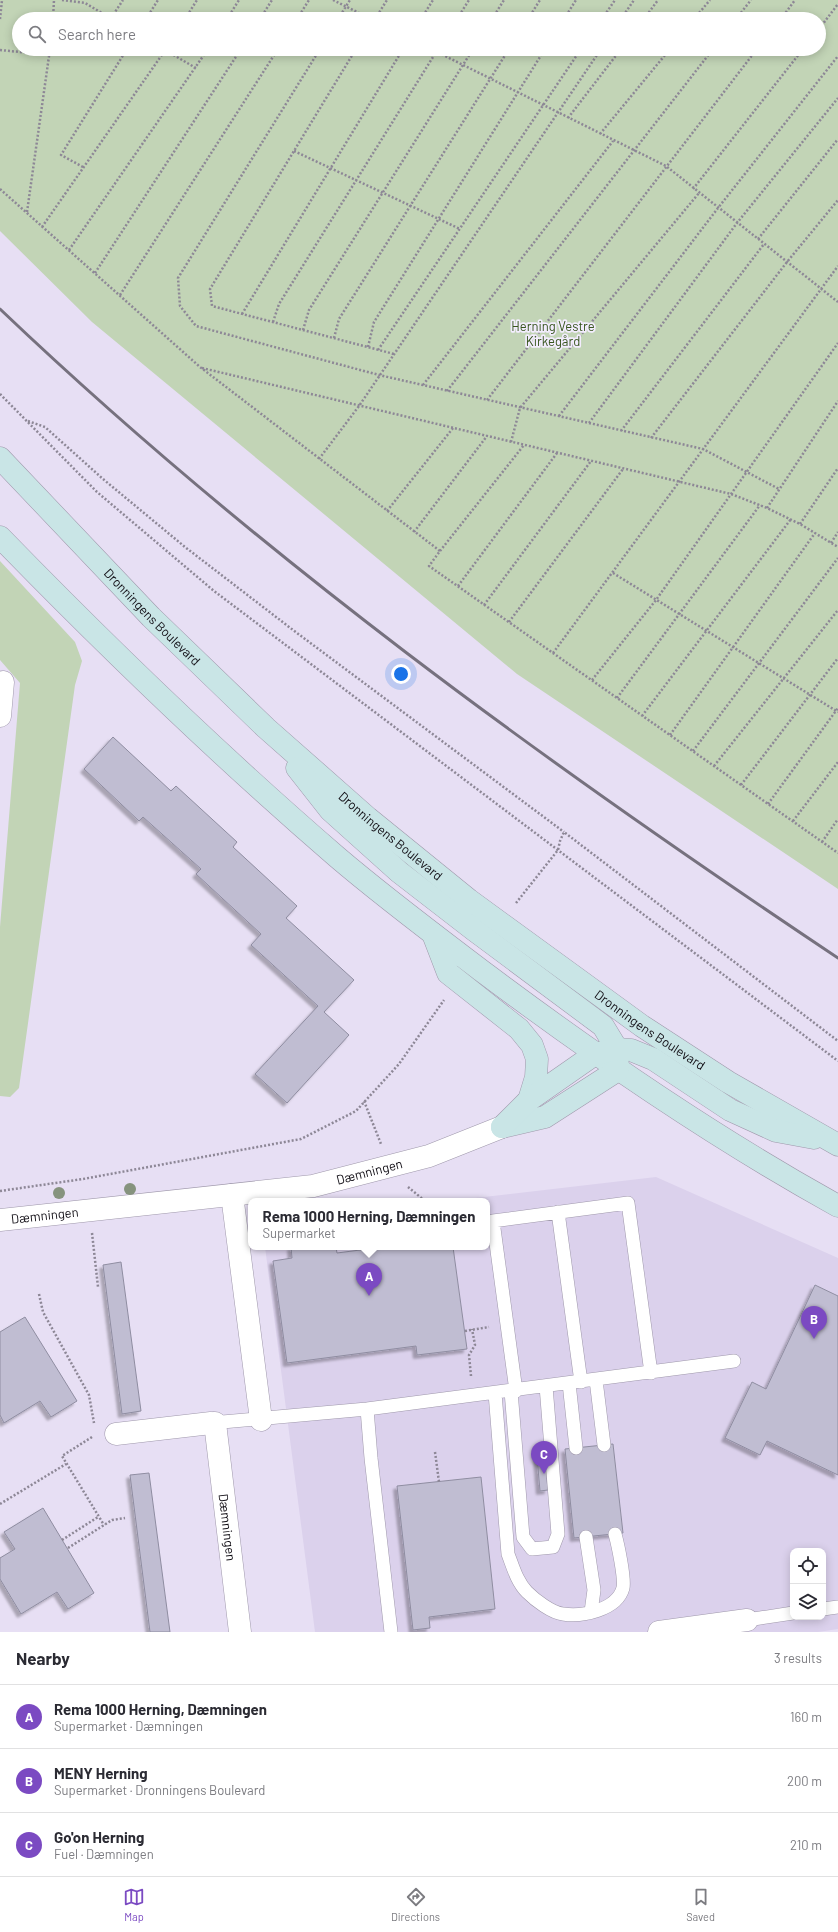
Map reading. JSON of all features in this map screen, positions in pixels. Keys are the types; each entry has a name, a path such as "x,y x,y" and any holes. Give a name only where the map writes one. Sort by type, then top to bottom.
{"main road":[{"name":"Dronningens Boulevard","path":"0,458 151,617 266,728 368,818 469,900 649,1030 728,1082 835,1143"},
{"path":"0,537 114,653 234,765 338,858 433,934 595,1054 617,1060 706,1127 838,1206"},
{"path":"266,728 330,810 399,872 603,1026 617,1060"},
{"path":"433,934 448,973 519,1029 532,1045 537,1059 537,1065 536,1077 529,1100"},
{"path":"502,1127 545,1117 631,1050 654,1059 730,1110 776,1131 835,1143"},
{"path":"502,1127 529,1100 595,1054"}],"street":[{"path":"0,716 3,682"},
{"name":"Dæmningen","path":"0,1220 313,1186 393,1167 442,1152 502,1127"},
{"path":"232,1195 261,1420"},
{"path":"106,1435 213,1423"},
{"name":"Dæmningen","path":"213,1423 240,1632"},
{"path":"659,1632 747,1620"}],"lane":[{"path":"546,1386 558,1534 553,1547 532,1549 523,1536 514,1391 490,1221 628,1203 651,1372"},
{"path":"558,1212 575,1383 576,1448"},
{"path":"213,1423 261,1420 367,1409 514,1391 734,1361"},
{"path":"596,1380 604,1445"},
{"path":"495,1393 508,1554 515,1575 525,1591 538,1602 562,1614 602,1610 615,1601 623,1588 619,1549 614,1534"},
{"path":"367,1409 371,1458 391,1632"},
{"path":"586,1537 594,1590 591,1612"},
{"path":"826,1609 838,1607"},
{"path":"747,1620 790,1613"}],"path":[{"path":"0,19 2,0"},
{"path":"53,12 54,0"},
{"path":"62,0 86,1 102,12"},
{"path":"116,12 123,0"},
{"path":"150,12 158,0"},
{"path":"189,12 197,0"},
{"path":"231,12 239,0"},
{"path":"264,12 272,0"},
{"path":"302,12 310,0"},
{"path":"333,0 358,12"},
{"path":"342,12 350,0"},
{"path":"379,12 387,0"},
{"path":"425,12 433,0"},
{"path":"461,12 469,0"},
{"path":"496,12 504,0"},
{"path":"532,12 540,0"},
{"path":"568,12 576,0"},
{"path":"606,12 614,0"},
{"path":"626,12 634,0"},
{"path":"649,12 658,0"},
{"path":"700,12 710,0"},
{"path":"742,12 751,0"},
{"path":"786,12 795,0"},
{"path":"826,20 838,4"},
{"path":"0,50 12,51"},
{"path":"27,213 50,56"},
{"path":"83,167 61,155 124,56"},
{"path":"42,227 160,56"},
{"path":"176,56 196,68"},
{"path":"69,250 204,56"},
{"path":"95,273 235,56"},
{"path":"120,295 274,56"},
{"path":"316,56 178,278 180,306 196,326 379,375 703,449 779,489"},
{"path":"352,56 210,289 212,306 394,354"},
{"path":"242,314 399,56"},
{"path":"273,322 279,304 433,56"},
{"path":"447,56 613,141 666,166 838,302"},
{"path":"303,330 309,310 469,56"},
{"path":"334,338 340,319 505,56"},
{"path":"368,347 374,322 541,56"},
{"path":"378,350 576,56"},
{"path":"319,458 359,406 596,56"},
{"path":"568,118 616,56"},
{"path":"600,134 664,56"},
{"path":"447,391 708,56"},
{"path":"487,400 752,56"},
{"path":"694,189 798,56"},
{"path":"559,416 718,208 838,56"},
{"path":"589,423 737,223 838,98"},
{"path":"758,239 838,139"},
{"path":"423,385 613,141"},
{"path":"294,151 460,229"},
{"path":"0,189 200,367 440,552"},
{"path":"511,442 520,408 699,193"},
{"path":"651,438 787,262 838,200"},
{"path":"621,431 764,244"},
{"path":"553,653 838,266"},
{"path":"592,680 656,600 838,343"},
{"path":"200,367 731,494 791,519 838,547"},
{"path":"0,394 97,492 214,591 838,1061"},
{"path":"767,508 838,401"},
{"path":"25,420 45,427 103,479 185,547 318,649 564,832 838,1040"},
{"path":"387,511 453,428"},
{"path":"414,532 487,436"},
{"path":"524,445 429,566 838,853"},
{"path":"458,586 557,453"},
{"path":"484,605 591,461"},
{"path":"509,622 623,468"},
{"path":"800,524 838,468"},
{"path":"617,698 760,505"},
{"path":"642,716 791,519"},
{"path":"831,544 838,532"},
{"path":"670,735 815,533"},
{"path":"693,751 838,558"},
{"path":"613,573 810,695 837,710 768,804"},
{"path":"714,766 838,610"},
{"path":"741,785 838,658"},
{"path":"793,821 838,762"},
{"path":"822,842 838,819"},
{"path":"516,903 558,850 564,832"},
{"path":"0,1191 83,1179 301,1139 356,1111 399,1064 447,996"},
{"path":"364,1102 381,1145"},
{"path":"90,1211 98,1287"},
{"path":"38,1294 43,1312 89,1395 95,1428"},
{"path":"472,1330 475,1345 469,1355 474,1396"},
{"path":"104,1525 62,1456 106,1435"},
{"path":"435,1452 439,1482"},
{"path":"0,1504 66,1464"},
{"path":"62,1540 98,1517"},
{"path":"68,1548 112,1520 125,1518"}],"shaded area":[{"path":"656,1177 838,1258 838,1629 818,1632 315,1632 265,1250 490,1250 490,1198 476,1198"}],"green space":[{"name":"Herning Vestre Kirkegård","path":"0,0 838,0 838,889 517,674 92,322 0,231"},
{"path":"0,561 75,642 82,661 75,685 19,1088 10,1097 0,1096 0,927 20,683 0,660"}],"building":[{"path":"113,737 171,791 176,786 237,842 233,847 297,906 286,918 354,980 324,1012 349,1035 287,1103 255,1074 318,1006 251,945 261,934 196,874 201,869 143,817 139,821 84,769"},
{"path":"291,1250 336,1250 337,1253 360,1250 453,1250 467,1349 417,1355 416,1346 287,1363 273,1261 292,1258"},
{"path":"121,1262 141,1411 122,1414 103,1265"},
{"path":"815,1285 838,1296 838,1475 767,1441 760,1455 725,1438 752,1382 766,1389"},
{"path":"25,1317 77,1401 51,1417 40,1401 4,1423 0,1415 0,1332"},
{"path":"613,1444 623,1533 574,1538 565,1449"},
{"path":"545,1456 548,1490 540,1491 537,1457"},
{"path":"149,1473 170,1632 150,1632 130,1475"},
{"path":"481,1477 495,1609 429,1617 430,1628 413,1630 397,1486"},
{"path":"43,1508 94,1593 68,1609 57,1592 21,1614 0,1579 0,1558 15,1549 4,1532"}],"railway":[{"path":"0,309 97,399 198,486 300,570 405,652 511,731 619,808 838,958"}],"place":[{"name":"Rema 1000 Herning, Dæmningen","path":"369,1296"},
{"name":"MENY Herning","path":"814,1339"},
{"name":"Go'on Herning","path":"544,1474"}]}
